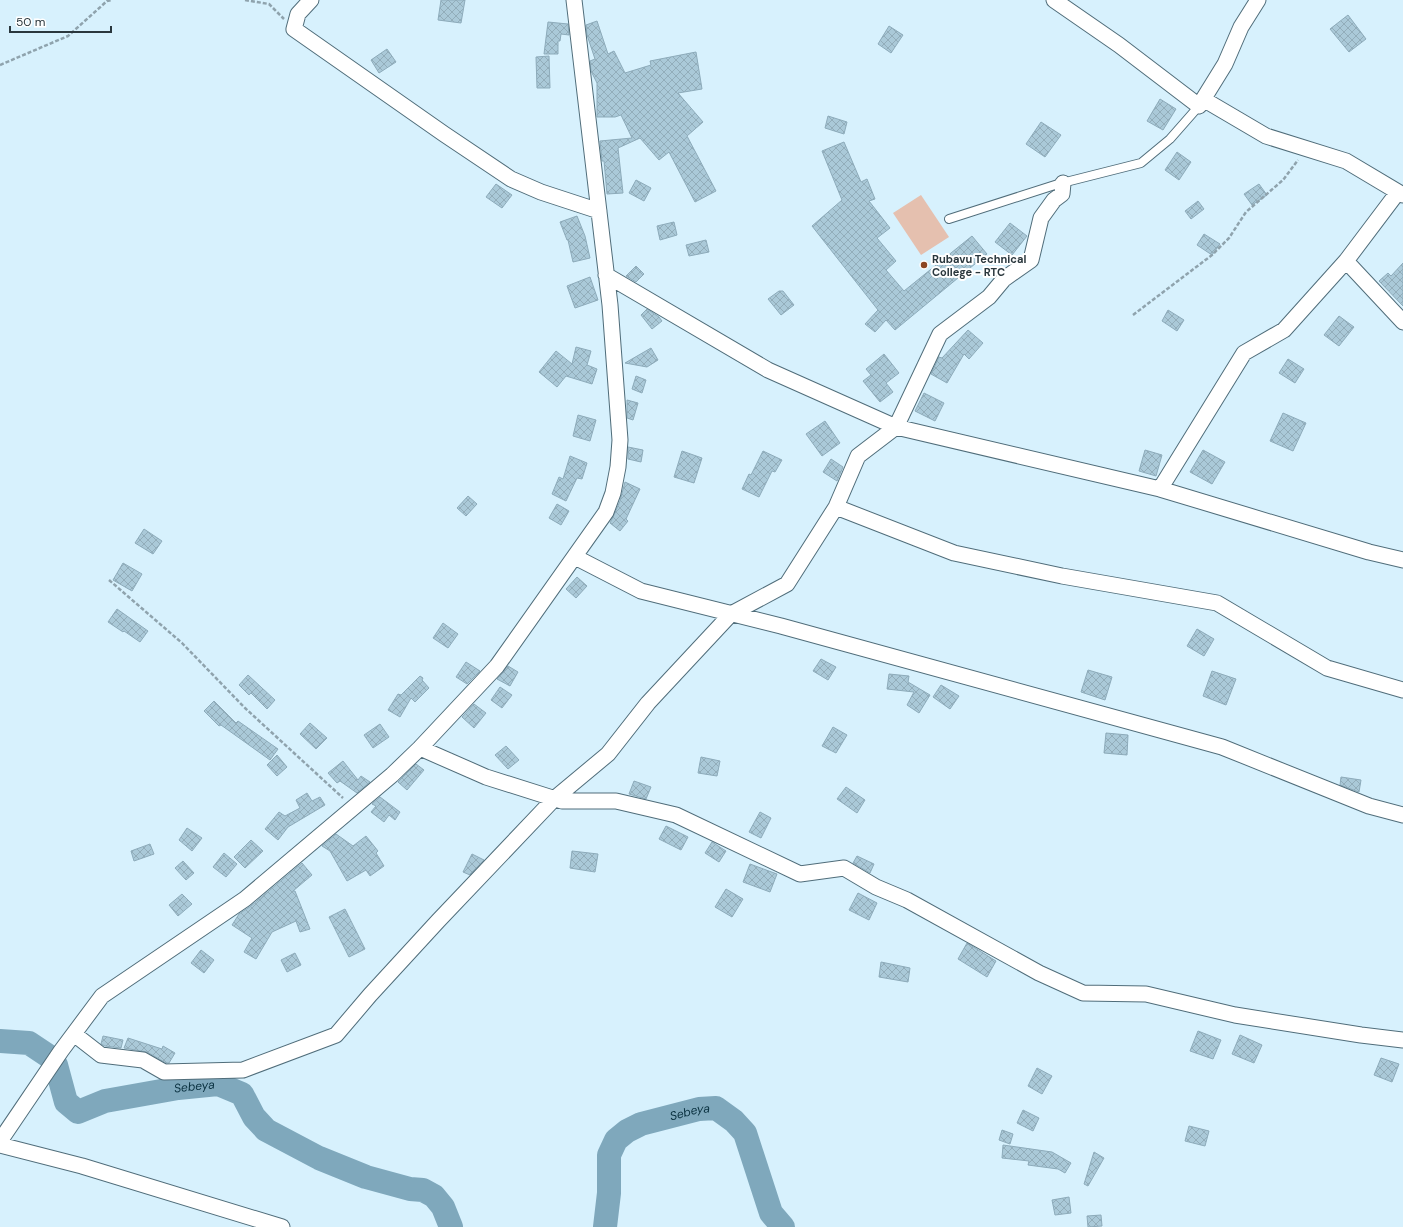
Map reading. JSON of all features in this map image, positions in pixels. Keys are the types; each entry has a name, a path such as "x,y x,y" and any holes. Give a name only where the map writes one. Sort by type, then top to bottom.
{"street":[{"path":"311,0 298,14 294,29 511,179 541,192 599,211"},
{"path":"0,1141 61,1051 102,996 245,899 354,808 420,748 497,666 606,512 613,493 618,467 620,440 606,275 574,0"},
{"path":"1054,0 1201,102 1266,136 1346,160 1400,194 1346,261 1284,330 1244,353 1160,489"},
{"path":"1201,102 1225,64 1241,27 1258,0"},
{"path":"74,1034 100,1055 143,1060 164,1072 243,1070 336,1035 370,995 554,799 608,754 648,702 731,614 787,584 836,508 858,456 896,427 940,334 989,297 1004,279 1031,260 1041,218 1054,200 1062,194 1063,183"},
{"path":"1346,261 1403,322"},
{"path":"606,275 768,370 896,427 1160,489 1369,552 1403,560"},
{"path":"836,508 954,553 1062,576 1217,603 1327,668 1403,690"},
{"path":"575,557 641,591 788,628 1222,747 1369,806 1403,815"},
{"path":"420,748 486,777 554,799 562,801 616,801 676,815 800,874 844,868 876,887 907,900 1039,973 1083,993 1146,994 1235,1015 1360,1035 1403,1040"},
{"path":"0,1145 82,1166 282,1227"}],"lane":[{"path":"949,219 1063,183 1142,163 1170,139 1201,102"}],"path":[{"path":"0,65 68,36 107,1 112,0"},
{"path":"245,0 269,4 294,29"},
{"path":"1133,315 1212,255 1229,238 1246,212 1283,180 1307,149"},
{"path":"109,580 182,643 245,708 354,808"}],"shaded area":[{"path":"921,195 949,237 921,255 893,213"}],"building":[{"path":"441,0 465,0 461,23 438,20"},
{"path":"1348,15 1366,39 1349,52 1330,29"},
{"path":"597,21 608,54 614,51 625,73 651,65 650,61 696,52 702,89 678,93 703,122 687,136 716,191 695,202 669,152 659,160 640,138 618,148 623,193 607,194 604,161 602,161 600,141 632,138 621,115 615,117 597,117 597,83 591,71 590,61 595,59 587,35 586,25"},
{"path":"548,22 568,24 569,35 561,34 560,41 558,41 558,54 544,54"},
{"path":"889,26 903,35 891,53 878,44"},
{"path":"387,49 396,62 379,73 371,60"},
{"path":"549,56 550,88 537,88 536,57"},
{"path":"1160,99 1176,109 1163,130 1147,121"},
{"path":"828,116 847,122 844,134 825,128"},
{"path":"1041,122 1061,135 1045,157 1026,144"},
{"path":"844,142 861,182 867,179 875,199 869,201 890,228 877,238 896,261 886,270 904,291 972,236 987,254 895,330 886,320 875,332 865,324 878,310 812,226 842,200 822,151"},
{"path":"1177,152 1191,162 1179,180 1165,170"},
{"path":"636,180 651,188 644,201 629,193"},
{"path":"496,184 512,195 502,208 486,197"},
{"path":"1259,184 1267,195 1252,205 1244,194"},
{"path":"1198,201 1204,209 1191,219 1185,211"},
{"path":"577,216 585,236 590,258 573,262 568,240 560,222"},
{"path":"674,222 677,235 660,240 657,226"},
{"path":"1010,223 1027,236 1012,255 995,242"},
{"path":"1204,234 1220,244 1212,255 1197,245"},
{"path":"706,240 709,252 689,256 686,245"},
{"path":"1403,263 1403,306 1379,281 1388,273 1391,276"},
{"path":"636,266 644,274 636,282 626,276"},
{"path":"590,277 598,300 575,308 567,286"},
{"path":"779,291 783,291 794,305 781,315 768,299"},
{"path":"647,309 659,317 662,321 652,329 641,315"},
{"path":"1168,310 1184,320 1177,331 1162,321"},
{"path":"1339,316 1354,327 1339,346 1324,335"},
{"path":"968,330 983,343 969,359 964,354 947,383 931,374 939,357 942,358"},
{"path":"576,347 591,351 587,365 597,369 592,384 566,376 557,387 539,372 556,351 572,364"},
{"path":"651,348 658,360 647,367 625,363"},
{"path":"884,354 899,373 886,383 893,392 880,402 863,381 871,375 866,369"},
{"path":"1288,359 1304,369 1295,383 1279,373"},
{"path":"636,376 646,380 642,393 632,389"},
{"path":"924,393 944,403 935,421 915,411"},
{"path":"627,400 638,403 633,420 627,418"},
{"path":"1283,413 1306,423 1293,451 1270,441"},
{"path":"578,415 596,420 590,441 573,436"},
{"path":"825,421 840,443 822,456 806,434"},
{"path":"628,447 643,450 641,462 628,459"},
{"path":"1145,450 1162,455 1156,476 1139,471"},
{"path":"1203,450 1225,462 1212,484 1190,472"},
{"path":"682,451 702,458 694,483 674,477"},
{"path":"763,451 782,460 775,472 772,471 759,497 742,489"},
{"path":"570,456 587,463 582,479 577,478 566,501 552,494 559,477 563,479"},
{"path":"831,459 843,467 837,481 823,472"},
{"path":"625,482 640,489 626,519 628,521 620,531 610,523 620,501"},
{"path":"468,496 477,504 466,516 457,508"},
{"path":"557,504 569,511 561,525 549,518"},
{"path":"144,529 162,541 153,554 135,543"},
{"path":"123,563 142,574 132,591 113,580"},
{"path":"577,577 587,586 576,598 566,589"},
{"path":"117,609 148,631 140,642 108,622"},
{"path":"443,623 458,634 448,648 433,638"},
{"path":"1197,629 1214,639 1204,656 1187,646"},
{"path":"821,659 836,667 828,680 813,671"},
{"path":"466,662 480,671 467,684 456,677"},
{"path":"508,666 518,672 510,686 497,679"},
{"path":"1088,670 1112,677 1105,700 1081,692"},
{"path":"1212,671 1236,679 1226,705 1203,696"},
{"path":"889,674 909,676 908,682 930,695 919,713 907,705 914,692 887,689"},
{"path":"248,675 275,700 267,709 251,693 249,695 239,685"},
{"path":"420,676 429,688 415,702 411,698 400,717 388,710 398,694 401,695"},
{"path":"941,685 959,696 950,709 933,697"},
{"path":"500,687 512,695 502,708 491,700"},
{"path":"214,701 236,723 238,721 278,749 270,760 221,725 219,726 204,711"},
{"path":"474,704 486,713 474,728 462,717"},
{"path":"310,723 327,738 316,749 300,734"},
{"path":"380,724 389,737 373,748 364,735"},
{"path":"833,727 847,735 836,753 822,746"},
{"path":"1106,733 1128,735 1127,755 1104,753"},
{"path":"506,746 519,760 508,769 495,755"},
{"path":"277,755 287,767 277,776 267,765"},
{"path":"701,757 720,761 717,776 698,773"},
{"path":"343,761 358,780 361,776 370,782 357,793 340,781 337,783 328,773"},
{"path":"416,764 424,770 407,790 398,782"},
{"path":"1341,777 1361,780 1359,792 1340,785"},
{"path":"634,781 651,787 646,799 629,794"},
{"path":"846,787 865,800 857,813 837,799"},
{"path":"307,793 312,801 320,797 325,805 288,827 278,840 265,829 279,812 285,816 300,808 296,800"},
{"path":"380,797 400,812 395,820 389,815 384,822 371,812 376,806 372,804"},
{"path":"760,812 771,818 761,838 749,832"},
{"path":"666,826 688,837 681,850 659,839"},
{"path":"187,828 202,838 192,851 179,840"},
{"path":"336,834 353,846 366,836 378,851 376,853 384,866 370,876 366,870 347,881 330,851 322,846"},
{"path":"251,840 263,851 245,868 234,857"},
{"path":"712,842 726,851 719,862 705,853"},
{"path":"150,844 154,854 134,861 131,851"},
{"path":"572,851 598,854 595,872 570,868"},
{"path":"224,853 237,864 226,877 213,867"},
{"path":"472,854 484,860 470,875 463,872"},
{"path":"857,856 874,864 870,873 853,863"},
{"path":"183,861 194,873 186,880 175,868"},
{"path":"302,863 312,875 293,891 295,891 310,929 300,932 296,921 272,932 256,959 244,952 252,938 232,925 239,914 251,906"},
{"path":"750,864 777,874 770,892 743,882"},
{"path":"726,889 743,899 732,917 715,907"},
{"path":"858,893 877,903 869,920 849,910"},
{"path":"182,894 192,904 178,916 169,905"},
{"path":"345,909 365,949 349,957 329,917"},
{"path":"967,943 996,961 987,977 958,959"},
{"path":"201,950 214,960 204,973 191,963"},
{"path":"295,953 301,965 287,972 281,960"},
{"path":"881,962 910,968 908,982 879,977"},
{"path":"1198,1031 1221,1040 1213,1059 1190,1051"},
{"path":"1240,1035 1262,1045 1254,1063 1232,1054"},
{"path":"103,1036 123,1040 121,1048 101,1044"},
{"path":"128,1038 162,1049 163,1046 175,1053 169,1063 166,1063 147,1052 124,1048"},
{"path":"1381,1058 1399,1064 1392,1082 1374,1075"},
{"path":"1037,1068 1052,1076 1042,1094 1028,1086"},
{"path":"1023,1110 1039,1118 1033,1131 1017,1123"},
{"path":"1189,1126 1209,1131 1205,1146 1185,1141"},
{"path":"1002,1130 1013,1134 1010,1144 999,1140"},
{"path":"1003,1145 1052,1152 1071,1163 1065,1173 1058,1169 1028,1165 1029,1161 1002,1158"},
{"path":"1094,1152 1104,1158 1088,1186 1084,1184"},
{"path":"1069,1197 1071,1213 1055,1215 1052,1200"},
{"path":"1101,1215 1102,1226 1088,1227 1087,1216"}],"waterway":[{"name":"Sebeya","path":"0,1041 29,1043 50,1057 56,1065 66,1102 78,1112 105,1101 178,1088 218,1084 242,1094 254,1117 266,1130 319,1158 366,1177 410,1189 423,1190 434,1196 443,1207 451,1227"},
{"name":"Sebeya","path":"605,1227 609,1193 609,1155 616,1140 627,1131 641,1124 699,1109 716,1108 734,1121 745,1133 771,1213 783,1227"}],"place":[{"name":"Rubavu Technical College - RTC","path":"924,265"}]}
